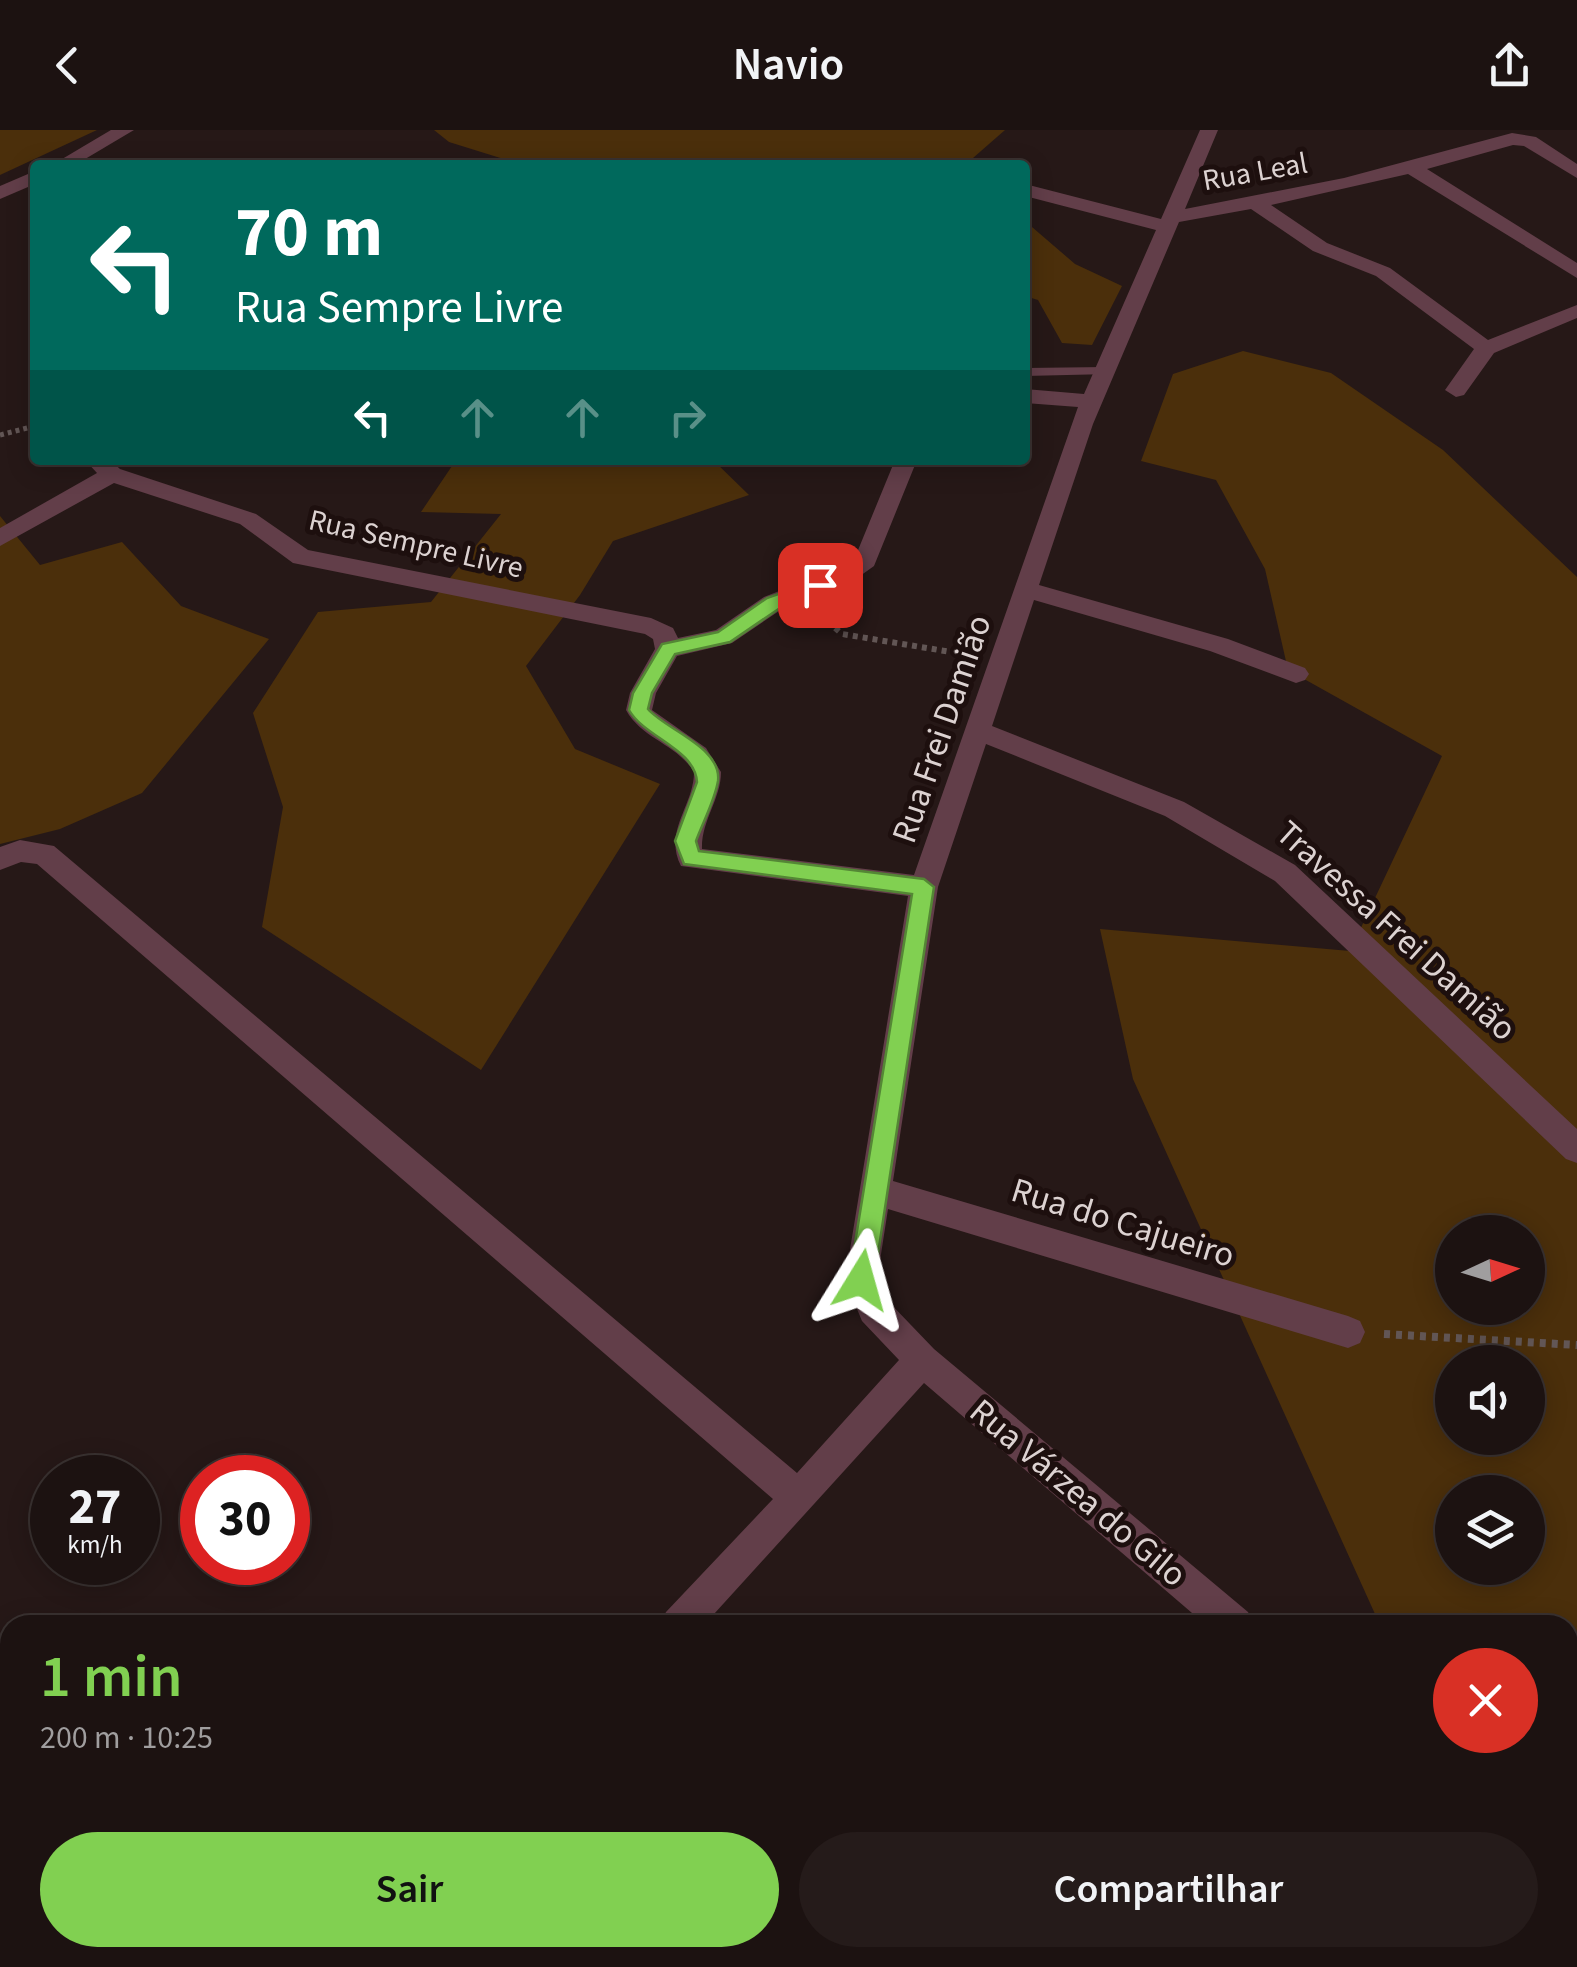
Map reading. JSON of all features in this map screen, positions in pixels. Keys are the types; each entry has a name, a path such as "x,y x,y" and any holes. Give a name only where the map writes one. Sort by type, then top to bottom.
{"street":[{"path":"70,160 124,130"},
{"name":"Rua Frei Damião","path":"922,1360 874,1310 861,1280 924,887 1092,402 1209,130"},
{"name":"Rua Leal","path":"1171,222 1416,170 1521,139 1577,172"},
{"path":"1416,170 1577,272"},
{"path":"0,193 30,179"},
{"path":"1030,191 1171,222"},
{"path":"1256,202 1320,247 1383,272 1486,348"},
{"path":"1456,390 1486,348 1577,311"},
{"path":"1030,396 1092,402"},
{"path":"904,465 866,560 844,575 773,603 723,637 668,648 642,693 638,710 644,719 696,756 707,770 708,782 686,841 691,858 924,887"},
{"path":"0,538 104,467"},
{"name":"Rua Sempre Livre","path":"104,467 248,519 300,557 652,627 664,634 668,648"},
{"path":"1028,590 1219,645 1296,674"},
{"name":"Travessa Frei Damião","path":"978,731 1134,790 1232,835 1285,873 1577,1148"},
{"path":"0,858 20,850 44,854 799,1498"},
{"name":"Rua do Cajueiro","path":"874,1190 1348,1332"},
{"path":"688,1615 922,1360"},
{"name":"Rua Várzea do Gilo","path":"922,1360 1222,1615"}],"lane":[{"path":"1030,372 1106,371"}],"path":[{"path":"0,435 30,427"},
{"path":"796,595 842,634 1004,661"},
{"path":"1348,1332 1577,1345"}],"shaded area":[{"path":"0,130 97,130 30,160 0,175"},
{"path":"434,130 1005,130 971,160 507,160 449,142"},
{"path":"1030,225 1075,264 1122,286 1092,345 1062,343 1038,300 1030,298"},
{"path":"1243,351 1331,373 1443,450 1577,577 1577,1615 1375,1615 1133,1079 1100,929 1350,951 1442,756 1288,670 1265,569 1216,480 1141,461 1173,374"},
{"path":"453,465 718,465 749,495 613,541 580,595 526,666 575,749 660,784 481,1070 262,927 283,807 253,713 318,612 431,602 501,514 421,512"},
{"path":"0,516 40,565 122,542 181,606 269,639 142,793 60,829 0,844"}],"route":[{"path":"820,585 773,603 723,637 668,648 642,693 638,710 644,719 696,756 707,770 708,782 686,841 691,858 924,887 861,1280"}]}
